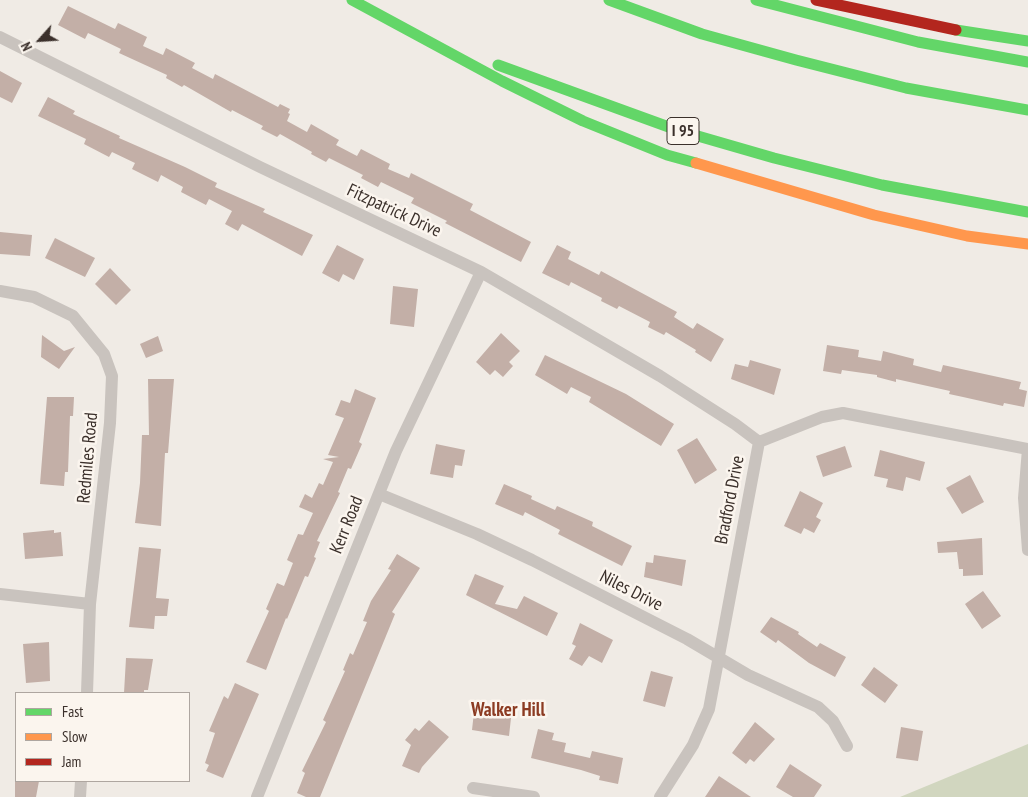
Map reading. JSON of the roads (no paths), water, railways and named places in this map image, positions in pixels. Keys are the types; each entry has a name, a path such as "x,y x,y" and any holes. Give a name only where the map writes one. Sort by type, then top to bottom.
{"highway":[{"name":"I 95","path":"353,0 474,55 574,94 677,130 774,158 882,185 1028,212"},
{"path":"353,0 502,81 583,121 668,155 874,215 967,236 1028,244"},
{"path":"609,0 702,34 796,60 906,88 1028,110"},
{"path":"756,0 918,42 1028,62"},
{"path":"816,0 975,34 1028,41"}],"street":[{"name":"Fitzpatrick Drive","path":"0,37 260,168 481,272 660,376 735,424 759,442"},
{"name":"Kerr Road","path":"257,797 403,435 481,272"},
{"name":"Redmiles Road","path":"0,292 34,297 73,316 104,354 112,376 110,423 90,604 87,692"},
{"name":"Bradford Drive","path":"660,797 692,746 704,720 714,688 718,656 759,442 822,417 843,413 1028,449"},
{"path":"1028,449 1024,498 1028,550"},
{"name":"Niles Drive","path":"379,494 477,534 532,560 718,656 748,675 826,713 839,729 847,746"},
{"path":"0,594 90,604"},
{"path":"80,797 81,782"},
{"path":"474,788 534,797"}],"district":[{"name":"Walker Hill","path":"508,711"}]}
